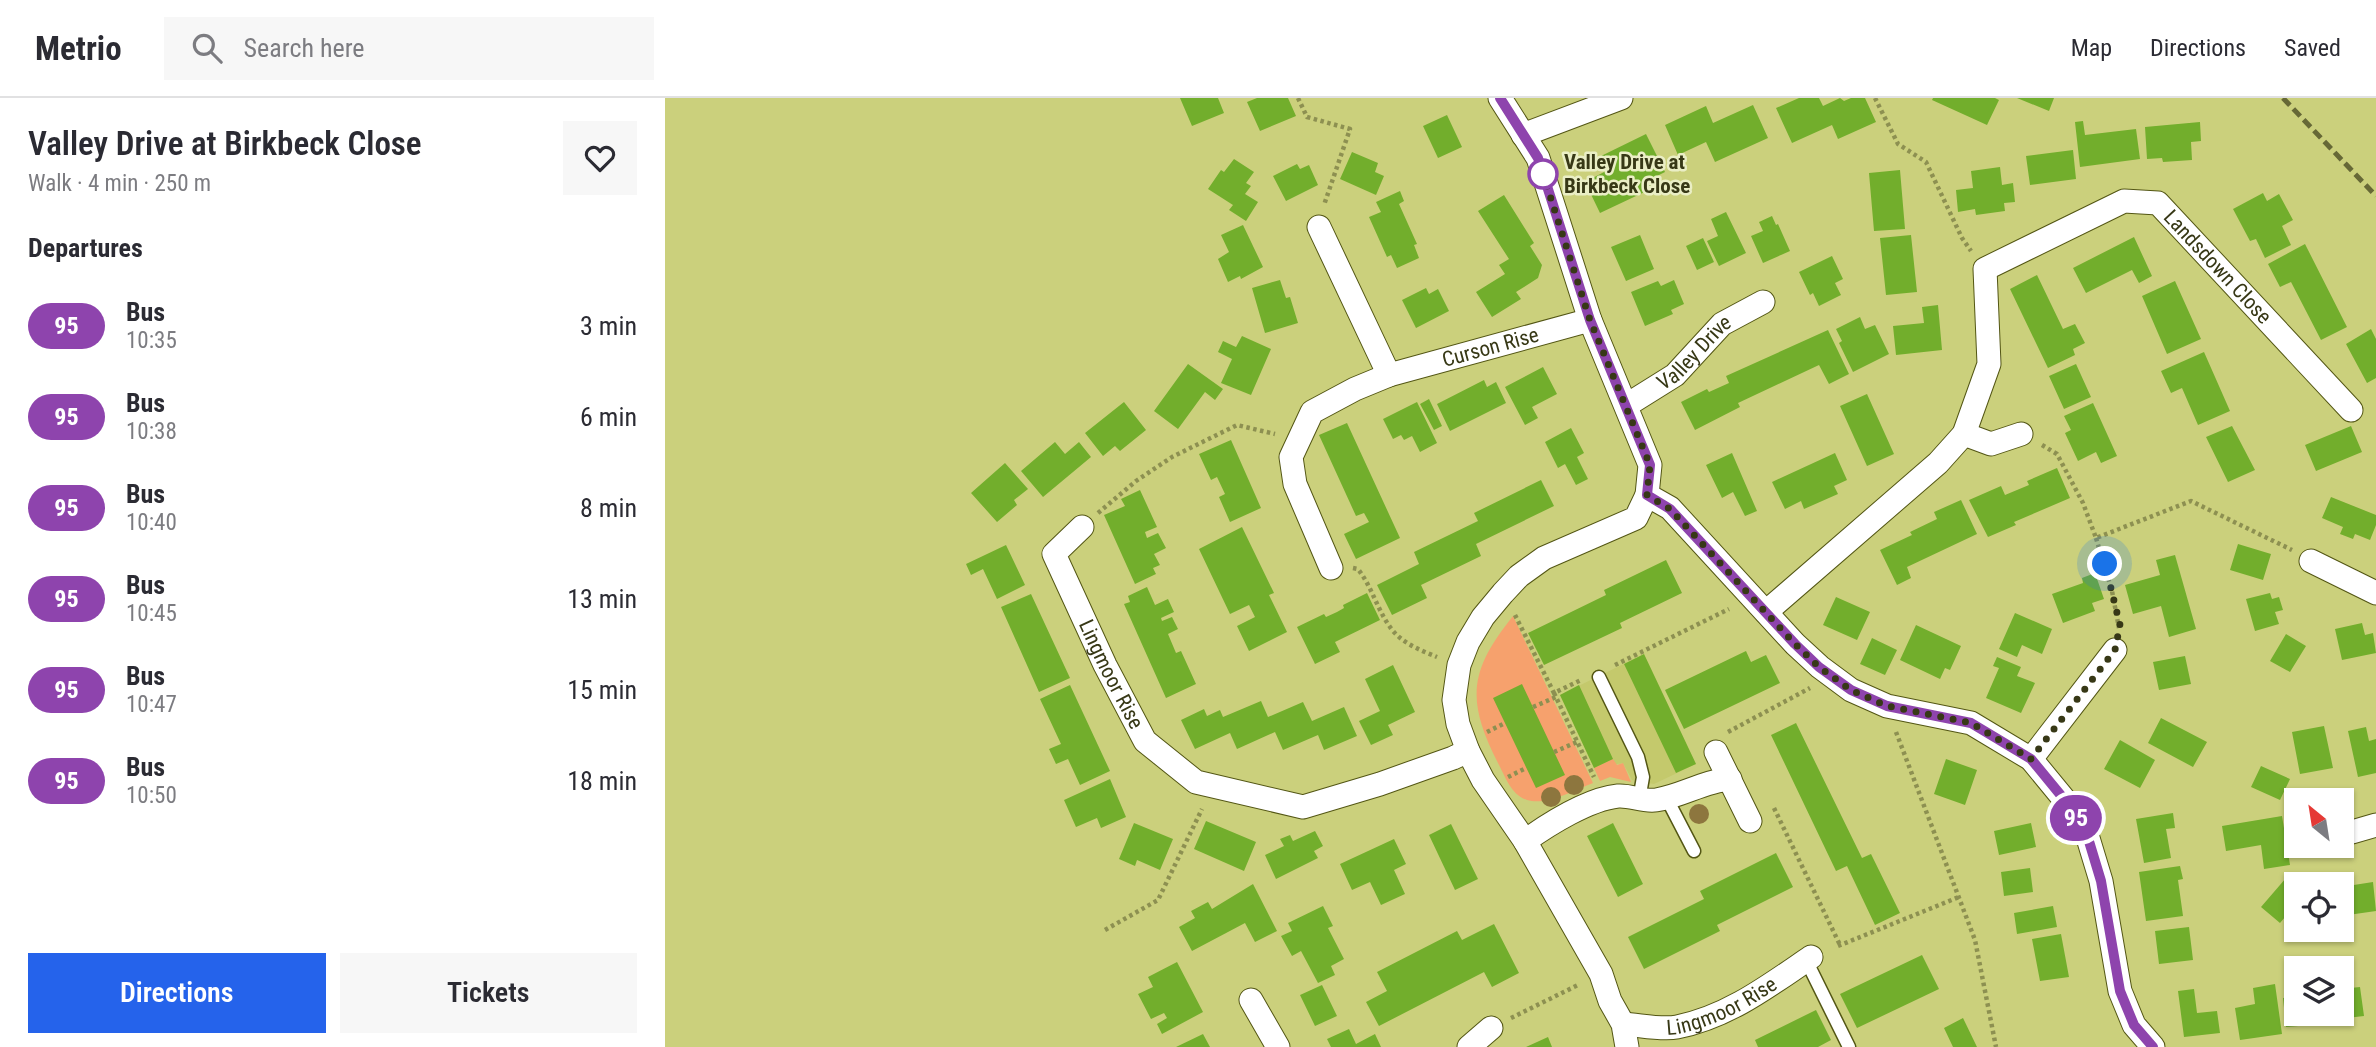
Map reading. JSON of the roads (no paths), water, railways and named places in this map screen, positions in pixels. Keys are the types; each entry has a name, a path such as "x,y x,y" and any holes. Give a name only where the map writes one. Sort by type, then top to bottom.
{"street":[{"path":"1500,98 1538,158 1590,320 1650,465 1647,495 1636,518 1544,558 1519,576 1483,617 1468,642 1456,682 1454,700 1458,724 1474,743 1483,780 1525,841 1601,974 1610,1001 1623,1024 1626,1047"},
{"path":"1523,135 1621,98"},
{"name":"Landsdown Close","path":"1964,434 1989,364 1985,268 2124,201 2158,203 2351,410"},
{"path":"1319,227 1389,375"},
{"name":"Valley Drive","path":"1627,405 1675,375 1722,324 1763,302"},
{"name":"Curson Rise","path":"1331,568 1294,484 1291,457 1312,412 1355,389 1389,375 1590,320"},
{"path":"1766,612 1938,463 1964,434 1991,444 2021,434"},
{"path":"1647,495 1670,509 1795,644 1851,690 1887,706 1971,723 2031,759 2068,804 2088,838 2101,881 2120,991 2134,1025 2153,1047"},
{"name":"Lingmoor Rise","path":"1081,527 1054,554 1105,665 1145,741 1195,782 1303,807 1453,758 1474,743"},
{"path":"2311,561 2376,593"},
{"path":"2031,759 2115,650"},
{"path":"1719,743 1730,779 1750,821"},
{"path":"1525,841 1589,804 1620,796 1657,800 1708,782 1730,779"},
{"path":"2354,831 2376,825"},
{"name":"Lingmoor Rise","path":"1623,1024 1676,1027 1722,1013 1770,986 1809,959"},
{"path":"1251,1000 1278,1047"},
{"path":"1469,1047 1491,1028"}],"lane":[{"path":"1597,675 1638,757 1643,777 1639,800"},
{"path":"1666,797 1694,851"},
{"path":"1809,959 1849,1047"}],"railway":[{"path":"2283,98 2376,196"}],"place":[{"name":"Valley Drive at Birkbeck Close","path":"1543,174"}]}
